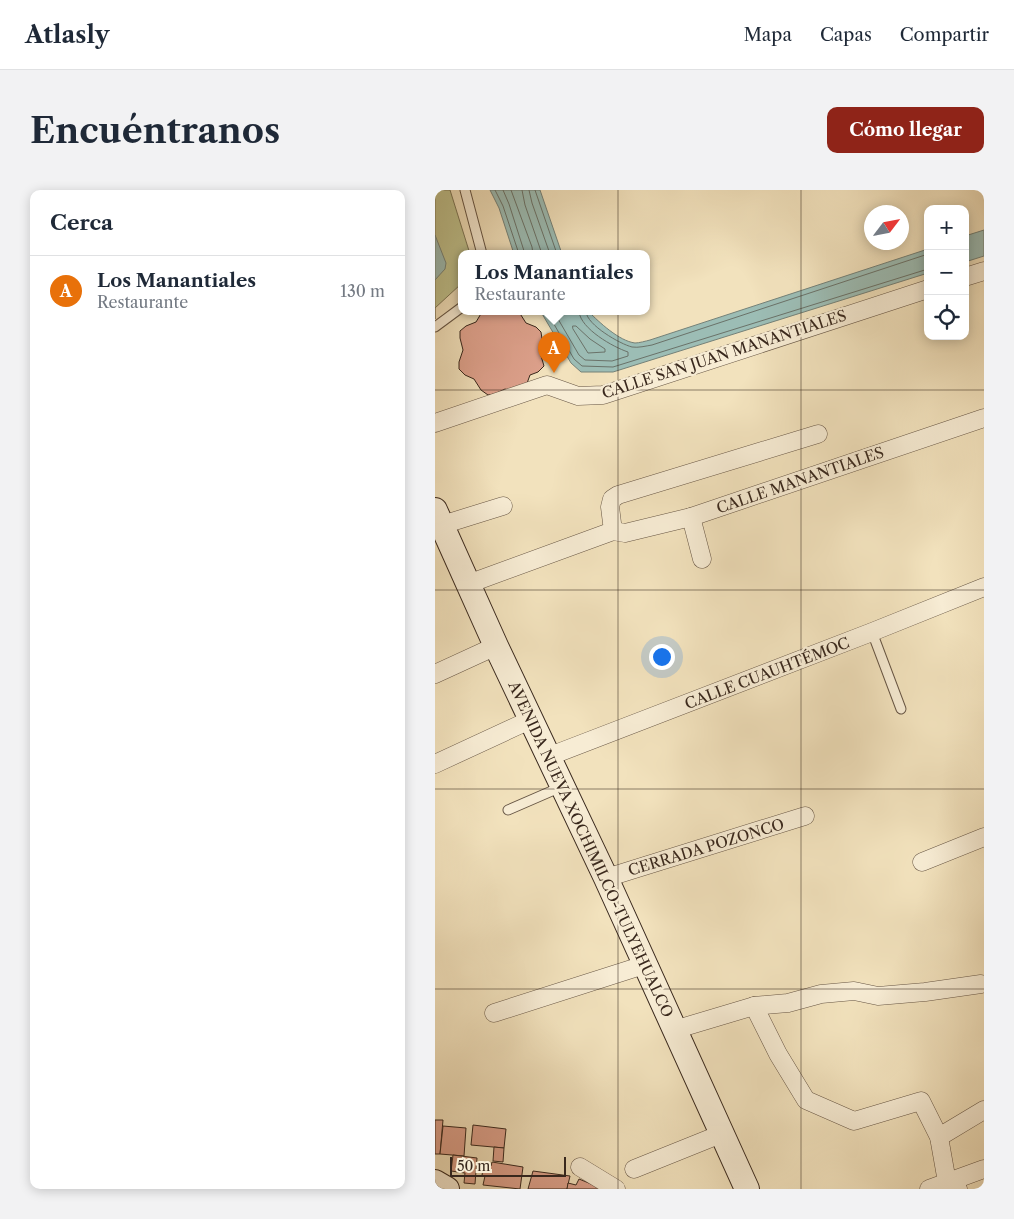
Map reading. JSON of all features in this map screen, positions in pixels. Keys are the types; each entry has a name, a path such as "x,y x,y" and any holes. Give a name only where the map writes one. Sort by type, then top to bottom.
{"main road":[{"name":"AVENIDA NUEVA XOCHIMILCO-TULYEHUALCO","path":"439,527 469,584 496,646 564,786 747,1189"}],"street":[{"path":"969,276 984,271"},
{"name":"CALLE SAN JUAN MANANTIALES","path":"435,423 547,385 578,396 603,395 924,290"},
{"name":"CALLE MANANTIALES","path":"469,584 613,531 625,534 691,516 984,418"},
{"path":"613,531 612,499 619,495 818,434"},
{"path":"439,527 503,506"},
{"path":"691,516 701,560"},
{"name":"CALLE CUAUHTÉMOC","path":"550,756 984,588"},
{"path":"435,674 496,646"},
{"path":"435,764 532,719"},
{"name":"CERRADA POZONCO","path":"606,878 805,816"},
{"path":"921,862 984,837"},
{"path":"494,1012 644,965"},
{"path":"674,1030 754,1006 788,1003 821,994 854,991 879,996 981,984"},
{"path":"754,1006 778,1054 807,1100 854,1121 921,1101 939,1137 953,1186"},
{"path":"939,1137 984,1110"},
{"path":"634,1169 721,1134"},
{"path":"580,1167 616,1189"},
{"path":"929,1189 953,1186 984,1168"}],"lane":[{"path":"465,190 481,250"},
{"path":"435,327 458,309"},
{"path":"872,632 901,709"},
{"path":"508,810 564,786"}],"green space":[{"path":"435,190 450,190 469,250 458,250 458,287 435,308"}],"water":[{"path":"490,190 540,190 561,250 513,250 499,208"},
{"path":"984,230 984,256 969,261 969,235"},
{"path":"435,235 446,263 445,269 435,280"},
{"path":"924,250 924,274 613,372 581,372 571,363 543,315 592,315 622,339 638,343"}],"building":[{"path":"480,315 521,315 526,323 536,327 541,332 542,339 539,349 544,366 538,372 530,375 526,386 515,392 505,389 488,395 481,390 474,379 465,375 459,369 463,350 460,331 476,322"},
{"path":"435,1120 443,1120 440,1154 435,1154"},
{"path":"473,1125 506,1129 504,1148 471,1145"},
{"path":"443,1126 466,1128 464,1156 440,1154"},
{"path":"494,1147 504,1148 503,1162 493,1161"},
{"path":"453,1155 477,1158 475,1184 464,1183 465,1173 451,1171"},
{"path":"492,1162 523,1167 520,1189 483,1185 485,1176 482,1175 484,1165 491,1166"},
{"path":"533,1171 570,1176 567,1189 528,1189"},
{"path":"579,1179 601,1189 567,1189 568,1183 576,1185"}],"place":[{"name":"Los Manantiales","path":"554,373"}]}
